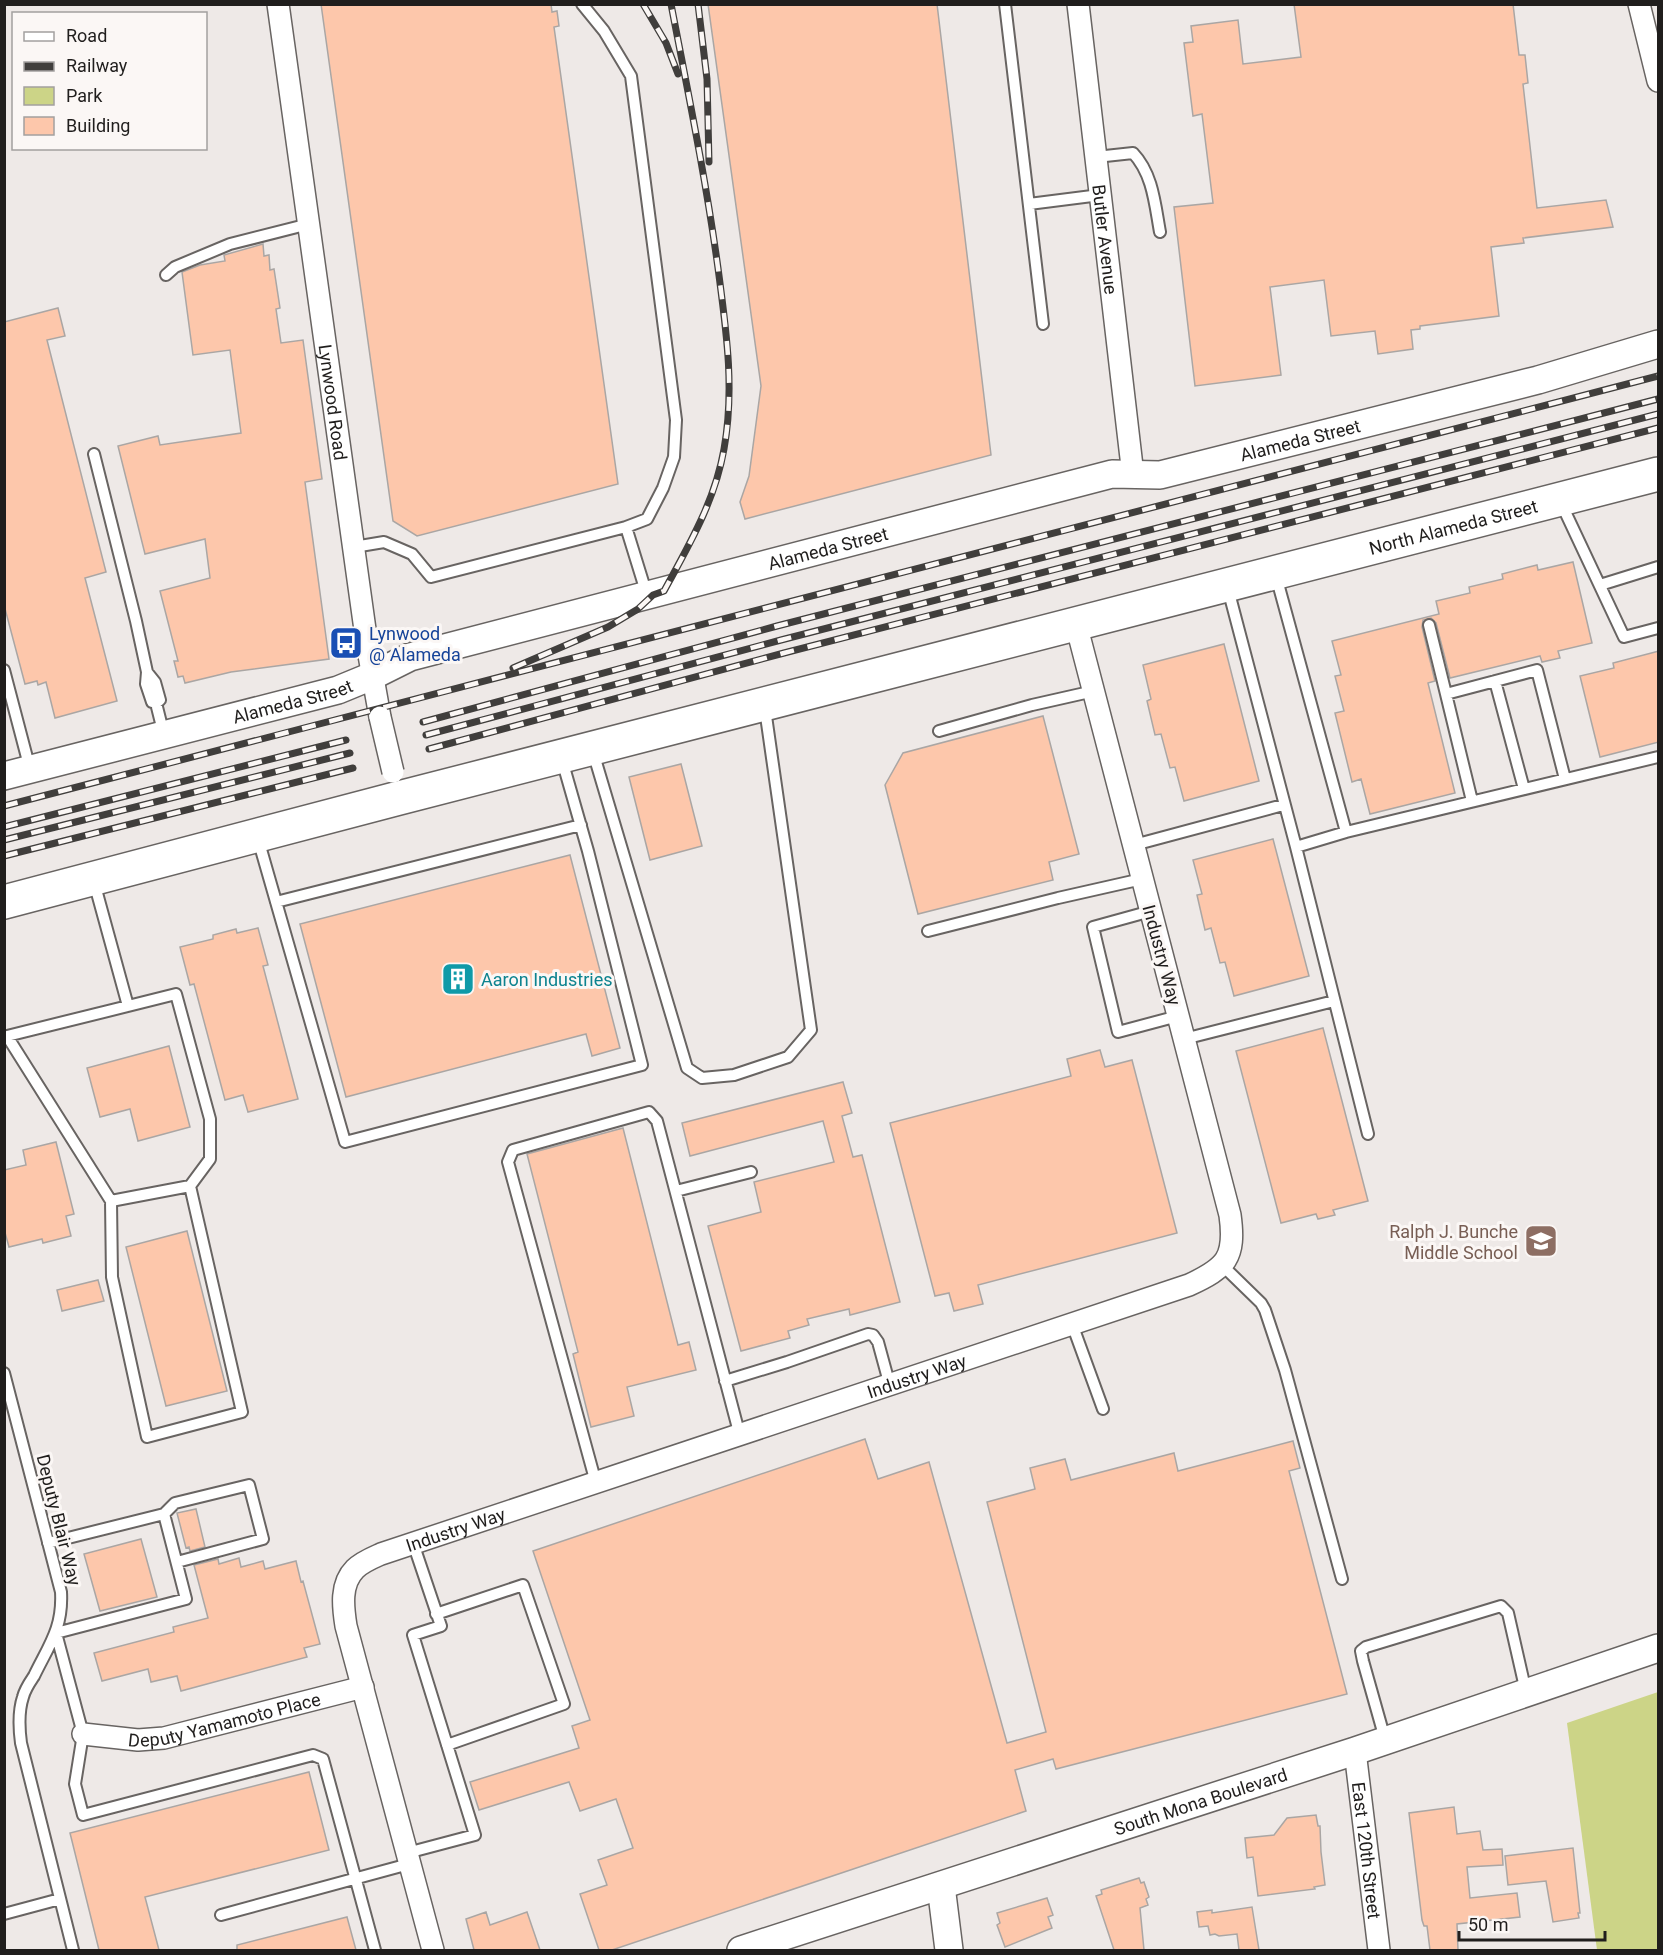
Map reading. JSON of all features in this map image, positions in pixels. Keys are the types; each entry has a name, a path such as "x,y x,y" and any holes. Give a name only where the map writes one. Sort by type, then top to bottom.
{"main road":[{"name":"North Alameda Street","path":"1250,579 1659,474"},
{"path":"4,902 257,835 396,785 561,756 1250,579"}],"street":[{"name":"Lynwood Road","path":"278,4 372,676 396,785"},
{"name":"Butler Avenue","path":"1078,4 1132,475"},
{"path":"1639,4 1659,81"},
{"name":"Alameda Street","path":"4,776 338,690 410,657 647,595 1112,474 1160,475 1538,380 1659,344"},
{"name":"Industry Way","path":"433,1950 346,1626 343,1608 344,1594 355,1569 381,1554 413,1543 1189,1285 1208,1277 1223,1266 1233,1234 1230,1215 1076,624"},
{"name":"South Mona Boulevard","path":"741,1950 1355,1751 1659,1647"},
{"name":"Deputy Yamamoto Place","path":"83,1734 138,1740 164,1738 363,1687"},
{"name":"East 120th Street","path":"1355,1751 1379,1950"},
{"path":"941,1886 949,1950"}],"lane":[{"path":"354,548 384,542 412,554 431,577 626,527 647,519 663,488 674,457 676,420 631,76 604,31 582,4"},
{"path":"1005,4 1043,324"},
{"path":"1096,157 1132,153 1140,161 1151,184 1160,232"},
{"path":"1029,204 1100,195"},
{"path":"166,275 175,267 230,244 309,224"},
{"path":"94,454 147,672 155,682 159,700 156,704 164,735"},
{"path":"1559,500 1624,637 1659,628"},
{"path":"626,527 647,595"},
{"path":"1600,585 1659,567"},
{"path":"1250,579 1283,805 1296,847 1368,1134"},
{"path":"1250,579 1346,832"},
{"path":"1429,625 1472,801"},
{"path":"4,670 31,770"},
{"path":"1446,694 1537,670 1565,779"},
{"path":"1495,681 1524,789"},
{"path":"939,731 1032,705 1094,691"},
{"path":"592,748 687,1068 702,1078 734,1075 788,1057 811,1030 764,704"},
{"path":"257,835 345,1142 642,1065 581,825 561,756"},
{"path":"1296,847 1346,832 1659,757"},
{"path":"1134,845 1283,805"},
{"path":"276,902 581,825"},
{"path":"93,878 128,1006"},
{"path":"928,931 1142,879"},
{"path":"1151,911 1093,927 1118,1032 1178,1016"},
{"path":"111,1201 190,1186 210,1159 210,1119 176,994 7,1036 111,1201 112,1277 147,1437 242,1412 190,1186"},
{"path":"1184,1039 1334,1001"},
{"path":"596,1483 508,1162 513,1149 649,1113 657,1121 740,1436"},
{"path":"675,1191 751,1172"},
{"path":"1223,1266 1261,1303 1265,1310 1285,1370 1342,1579"},
{"path":"1072,1324 1103,1408"},
{"path":"725,1381 868,1334 873,1335 878,1342 890,1386"},
{"name":"Deputy Blair Way","path":"4,1373 61,1592 60,1618 56,1632 23,1696 19,1728 73,1950"},
{"path":"48,1543 164,1514 175,1503 249,1485 263,1539 177,1562"},
{"path":"164,1514 186,1599 56,1632 83,1734 75,1784 83,1815 313,1755 323,1759 375,1950"},
{"path":"221,1916 356,1879 475,1835 413,1635 441,1626 413,1543"},
{"path":"436,1614 524,1585 564,1704 447,1744"},
{"path":"1385,1739 1363,1661 1361,1651 1366,1647 1501,1606 1508,1613 1526,1692"},
{"path":"4,1914 60,1899"}],"green space":[{"path":"1658,1692 1658,1950 1597,1950 1567,1723"}],"building":[{"path":"321,4 551,4 552,12 557,11 559,26 554,27 618,484 417,536 393,521"},
{"path":"708,4 937,4 991,455 745,519 740,502 749,476 761,386"},
{"path":"1294,4 1513,4 1519,55 1525,55 1528,83 1523,84 1537,208 1606,200 1613,227 1523,238 1524,243 1491,247 1499,316 1420,326 1420,329 1411,330 1413,349 1378,354 1375,331 1331,336 1324,280 1270,287 1281,375 1195,386 1174,207 1213,203 1202,114 1193,116 1184,43 1193,42 1191,26 1238,20 1243,64 1301,57"},
{"path":"263,244 264,256 269,255 270,270 274,269 280,308 276,309 281,343 303,340 322,479 305,482 329,659 231,672 185,683 183,676 178,677 174,661 178,661 160,591 210,578 205,539 145,554 118,446 158,436 160,445 241,433 230,350 193,355 182,272 200,265 225,261 224,255"},
{"path":"58,308 65,336 47,340 106,572 85,578 117,701 55,718 46,682 38,685 37,681 25,684 4,605 4,322"},
{"path":"1573,562 1592,643 1558,651 1560,658 1542,662 1540,656 1450,678 1436,623 1431,618 1423,620 1422,627 1435,681 1428,683 1455,793 1370,814 1361,779 1352,782 1335,713 1344,711 1335,676 1341,675 1332,641 1439,614 1436,601 1470,593 1469,587 1503,579 1502,574 1537,565 1538,570"},
{"path":"1224,644 1259,781 1184,801 1175,767 1170,768 1161,734 1155,735 1147,701 1151,699 1143,665"},
{"path":"1659,651 1659,742 1600,757 1580,676 1614,668 1613,663"},
{"path":"1043,716 1079,854 1049,862 1053,880 918,914 885,785 903,753"},
{"path":"681,764 702,846 650,860 629,777"},
{"path":"1273,839 1309,976 1234,996 1225,962 1220,963 1211,928 1205,930 1197,895 1202,894 1193,860"},
{"name":"Aaron Industries","path":"570,855 620,1048 592,1056 586,1034 346,1097 300,924"},
{"path":"258,928 268,965 263,966 298,1099 248,1112 243,1095 225,1100 194,984 190,985 180,947 213,939 213,935 236,929 237,933"},
{"path":"1323,1028 1368,1201 1333,1210 1335,1215 1318,1219 1316,1214 1281,1223 1236,1051"},
{"path":"169,1046 190,1127 138,1141 130,1109 100,1117 87,1068"},
{"path":"1100,1050 1105,1067 1132,1060 1177,1233 978,1285 983,1304 954,1311 949,1293 935,1296 890,1123 1071,1076 1067,1059"},
{"path":"843,1082 852,1113 842,1116 853,1157 862,1155 900,1302 850,1315 849,1309 807,1319 809,1325 788,1331 790,1338 741,1351 708,1226 761,1212 754,1182 834,1162 823,1121 690,1156 682,1123"},
{"path":"623,1128 678,1345 689,1342 696,1370 627,1387 634,1416 591,1427 573,1354 578,1352 527,1154"},
{"path":"56,1142 74,1214 66,1216 71,1236 43,1243 42,1239 9,1247 4,1229 4,1170 26,1165 23,1150"},
{"path":"187,1231 227,1391 166,1406 126,1247"},
{"path":"98,1280 104,1301 62,1311 57,1290"},
{"path":"865,1439 878,1479 929,1462 1007,1743 1046,1732 987,1502 1035,1489 1030,1468 1065,1459 1071,1480 1174,1453 1178,1471 1293,1441 1300,1468 1289,1471 1347,1694 1056,1769 1053,1759 1015,1770 1026,1811 612,1950 599,1950 580,1894 607,1885 598,1860 633,1848 616,1799 580,1811 569,1782 479,1810 470,1782 579,1748 572,1726 590,1720 533,1551"},
{"path":"196,1509 205,1547 190,1551 189,1547 186,1548 177,1513"},
{"path":"141,1539 157,1597 100,1611 84,1554"},
{"path":"239,1558 241,1567 263,1561 265,1569 296,1561 320,1644 304,1648 307,1657 181,1691 177,1676 151,1682 148,1669 102,1681 94,1653 174,1632 173,1627 208,1618 194,1565 218,1559 219,1564"},
{"path":"309,1772 329,1850 145,1897 159,1950 99,1950 70,1833"},
{"path":"1454,1807 1457,1834 1480,1831 1483,1850 1502,1849 1503,1865 1467,1867 1470,1898 1517,1893 1520,1917 1457,1924 1458,1950 1430,1950 1427,1926 1424,1926 1422,1920 1409,1813"},
{"path":"1316,1815 1318,1826 1320,1826 1325,1885 1314,1887 1315,1889 1258,1896 1253,1857 1247,1858 1245,1838 1274,1835 1287,1818"},
{"path":"1573,1848 1579,1918 1553,1922 1546,1881 1508,1885 1505,1856"},
{"path":"1139,1878 1141,1883 1144,1882 1149,1897 1146,1899 1148,1905 1140,1908 1144,1950 1114,1950 1096,1896 1102,1894 1101,1890"},
{"path":"1047,1898 1053,1915 1048,1917 1052,1928 1005,1947 997,1925 1000,1923 997,1913"},
{"path":"1252,1907 1259,1950 1239,1950 1237,1934 1210,1935 1208,1926 1199,1927 1197,1912 1212,1910 1212,1913"},
{"path":"486,1912 490,1925 527,1912 540,1950 474,1950 466,1919"},
{"path":"347,1917 356,1950 237,1950 237,1945"}],"railway":[{"path":"643,4 666,43 678,74"},
{"path":"513,668 608,627 638,609 653,595 664,591 708,505 720,468 729,404 726,336 708,202 671,4"},
{"path":"698,4 707,79 709,162"},
{"path":"4,806 1658,376"},
{"path":"423,722 777,626 1658,399"},
{"path":"426,735 781,640 1658,414"},
{"path":"429,749 784,653 1658,428"},
{"path":"4,827 346,740"},
{"path":"4,840 350,753"},
{"path":"4,856 353,768"}],"place":[{"name":"Lynwood @ Alameda","path":"346,643"},
{"name":"Aaron Industries","path":"458,979"},
{"name":"Ralph J. Bunche Middle School","path":"1541,1241"}]}
